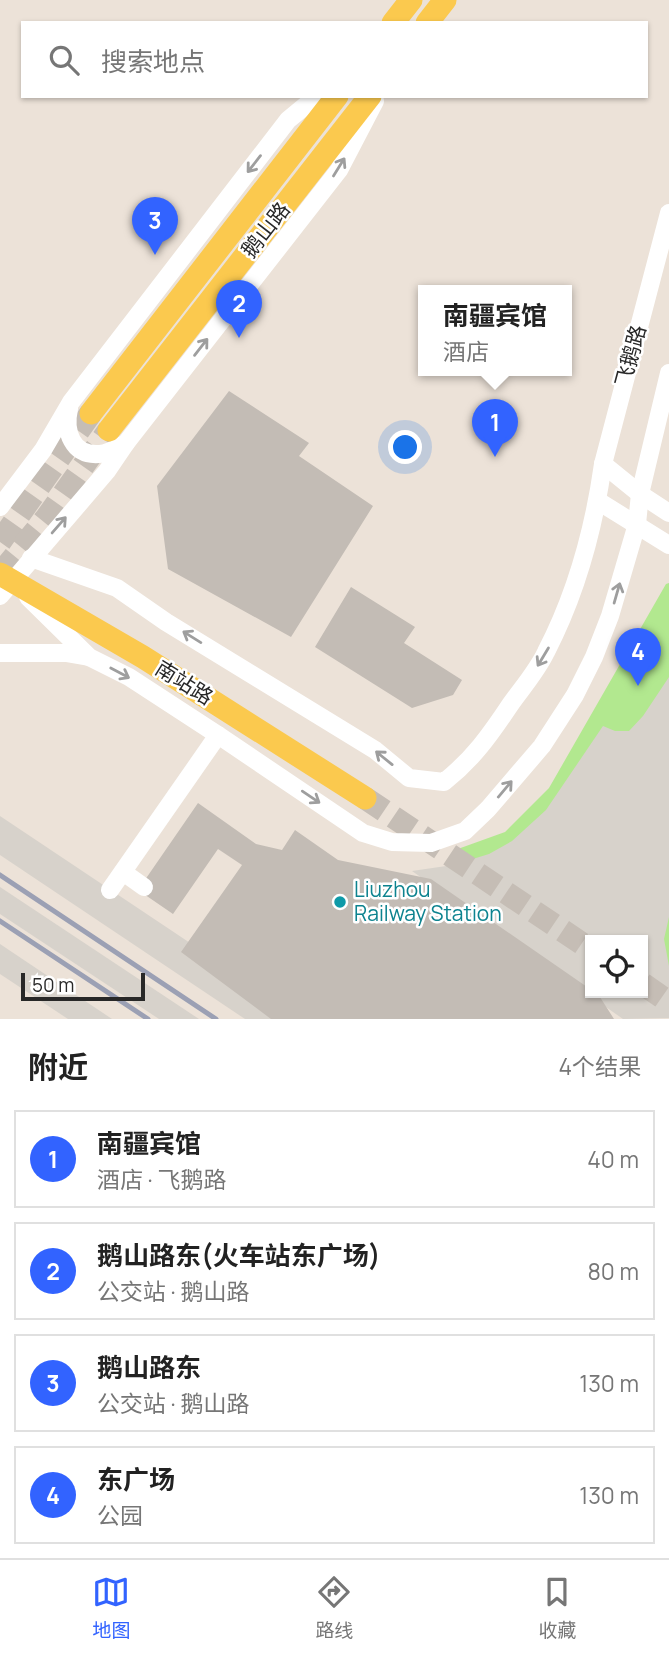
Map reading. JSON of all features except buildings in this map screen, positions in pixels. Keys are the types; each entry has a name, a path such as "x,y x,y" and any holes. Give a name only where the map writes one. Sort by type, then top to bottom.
{"main road":[{"path":"395,21 411,0"},
{"path":"429,21 445,0"},
{"name":"鹅山路","path":"81,408 335,98"},
{"name":"鹅山路","path":"118,436 369,98"},
{"name":"南站路","path":"4,584 144,657 365,798"}],"street":[{"path":"315,98 288,120 81,408 67,431 75,446 95,454 109,452 118,436 339,170 377,98"},
{"name":"飞鹅路","path":"31,558 117,588 166,622 375,750 409,778 444,782 468,762 487,739 545,654 571,596 598,500 603,464 669,212"},
{"name":"飞鹅路","path":"89,657 129,677 363,833 392,842 431,843 464,831 488,809 542,746 576,695 594,657 610,616 637,524 640,494 669,373"},
{"path":"0,506 43,450 81,408"},
{"path":"89,657 4,584 31,558 107,471 118,436"},
{"path":"603,464 669,513"},
{"path":"598,500 669,545"},
{"path":"0,653 66,653 89,657"},
{"path":"110,890 218,735"},
{"path":"123,872 144,887"}],"green space":[{"path":"669,583 669,991 648,950 648,935 585,935 455,850 505,832 549,788"}],"shaded area":[{"path":"669,677 669,917 664,939 669,966 669,1018 623,1019 593,998 648,998 648,935 585,935 585,992 412,871 453,865 489,854 512,841 546,810 603,726 615,731 629,731 643,716"},
{"path":"0,816 304,1019 245,1019 0,855"},
{"path":"0,887 199,1019 159,1019 0,914"},
{"path":"0,944 112,1019 68,1019 0,974"}],"tunnel":[{"path":"0,542 91,413"},
{"path":"0,574 47,517 109,430"},
{"path":"365,798 585,946"},
{"path":"648,987 669,1002"}],"railway":[{"path":"0,875 216,1019"},
{"path":"0,921 148,1019"}],"place":[{"name":"鹅山路东","path":"155,255"},
{"name":"鹅山路东(火车站东广场)","path":"239,338"},
{"name":"南疆宾馆","path":"495,457"},
{"name":"东广场","path":"638,686"},
{"name":"Liuzhou Railway Station","path":"340,902"}]}
